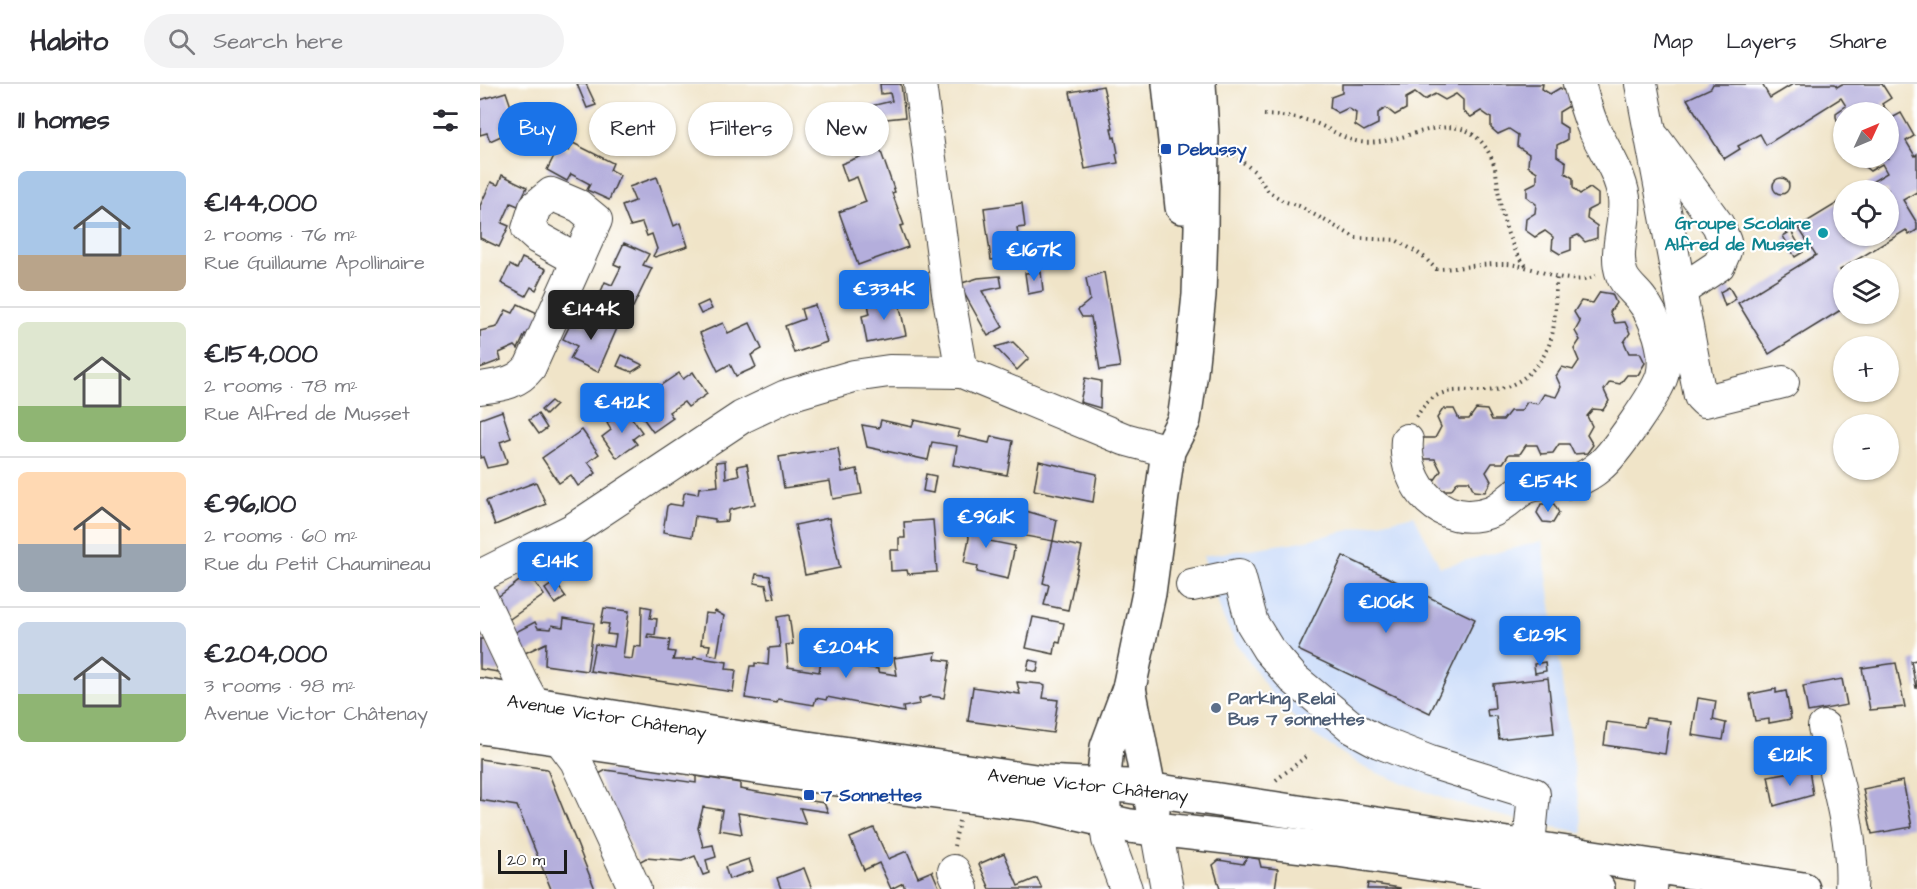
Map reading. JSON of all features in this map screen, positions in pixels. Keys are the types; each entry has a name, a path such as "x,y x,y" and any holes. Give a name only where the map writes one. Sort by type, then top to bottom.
{"main road":[{"path":"1105,820 1103,784 1107,747 1129,688 1149,593 1168,451 1164,412 1175,355 1184,225 1169,84"},
{"path":"1168,451 1184,420 1199,295 1202,132 1199,84"},
{"path":"1129,688 1156,828"},
{"name":"Avenue Victor Châtenay","path":"480,695 759,741 1042,782 1103,784 1149,789 1527,863 1598,889"},
{"name":"Avenue Victor Châtenay","path":"480,727 1038,805 1105,820 1156,828 1338,850 1527,863 1652,878 1803,889"}],"street":[{"path":"920,84 948,293 962,372"},
{"path":"1407,440 1409,470 1420,492 1440,508 1465,516 1491,512 1527,488 1575,481 1600,467 1648,400 1662,376 1656,322 1644,302 1621,274 1624,199 1619,177 1594,129 1579,84"},
{"path":"1641,84 1700,396 1705,400 1783,382"},
{"path":"1649,130 1718,225 1725,242 1725,251 1719,265 1680,291"},
{"path":"480,388 510,383 530,367 578,260"},
{"path":"480,576 572,530 724,428 786,396 839,380 889,370 962,372 1124,439 1168,451"},
{"path":"1192,585 1239,575 1252,623 1268,649 1294,679 1353,728 1379,742 1430,762 1534,794 1527,863"},
{"path":"480,594 533,703 576,760 635,889"},
{"path":"1824,727 1838,786 1852,872 1851,889"},
{"path":"1105,820 1108,840 1126,889"},
{"path":"1156,828 1167,889"}],"path":[{"path":"1264,115 1308,120 1349,140 1362,142 1386,142 1436,127 1448,127 1469,133 1492,158 1503,221 1515,249 1530,270"},
{"path":"1221,154 1234,155 1254,171 1268,190 1283,201 1299,206 1356,238 1396,240 1423,256 1436,270 1506,264 1579,280 1593,278 1620,262"},
{"path":"1407,440 1416,417 1435,397 1453,391 1494,390 1510,386 1532,371 1546,352 1551,340 1557,277"},
{"path":"1272,783 1308,755"}],"shaded area":[{"path":"1414,515 1440,567 1542,541 1583,833 1498,815 1445,799 1365,768 1314,735 1291,715 1271,693 1236,643 1222,615 1203,556 1303,541"}],"building":[{"path":"577,84 586,84 595,102 589,102 587,108"},
{"path":"880,84 901,84 905,117 889,119 888,102 892,101 890,93 881,94"},
{"path":"1342,84 1543,84 1542,89 1550,94 1560,88 1570,95 1569,106 1559,112 1559,123 1567,128 1567,140 1557,145 1557,156 1566,162 1565,173 1573,178 1573,188 1580,194 1590,188 1598,194 1598,205 1588,210 1587,219 1597,226 1597,238 1585,242 1578,235 1571,238 1571,250 1560,254 1552,249 1553,237 1545,231 1535,237 1525,230 1526,219 1535,213 1536,204 1527,197 1527,187 1537,182 1537,172 1528,166 1529,154 1517,146 1518,135 1509,129 1498,134 1491,128 1491,118 1481,111 1471,117 1463,111 1463,100 1456,94 1445,100 1435,94 1424,100 1415,93 1406,98 1406,109 1395,115 1386,108 1378,113 1378,124 1364,131 1355,125 1356,113 1348,108 1338,113 1330,108 1331,97 1342,93"},
{"name":"Groupe Scolaire Alfred de Musset","path":"1713,84 1762,84 1770,98 1793,84 1835,84 1837,87 1842,84 1882,84 1891,98 1885,102 1844,102 1841,98 1766,145 1760,134 1738,146 1740,149 1724,159 1687,99 1711,88"},
{"path":"1103,86 1113,128 1111,128 1113,138 1115,137 1118,163 1085,169 1070,92"},
{"path":"506,92 509,102 498,102 498,137 490,141 487,133 480,135 480,100"},
{"name":"Groupe Scolaire Alfred de Musset","path":"1901,113 1914,136 1906,141 1915,156 1917,154 1917,192 1903,200 1917,223 1917,230 1909,235 1906,230 1899,234 1899,180 1875,180 1887,173 1884,168 1899,168 1899,114"},
{"path":"577,145 589,151 589,156 599,156 613,163 610,170 620,175 609,200 587,190 590,184 571,174 567,181 547,170 554,156 577,156"},
{"path":"862,156 882,156 895,192 892,193 904,225 900,226 908,247 858,265 839,212 866,202 857,177 847,181 841,164"},
{"path":"502,175 527,187 518,206 511,203 502,223 509,226 499,247 480,238 480,206 491,182 498,185"},
{"path":"657,177 674,226 680,223 688,246 655,257 653,256 657,249 652,234 647,236 642,223 630,226 622,206 635,201 629,187"},
{"path":"1778,178 1784,178 1789,186 1787,192 1778,194 1773,189 1773,183"},
{"path":"1022,203 1025,227 1017,228 1021,257 991,260 984,208"},
{"name":"Groupe Scolaire Alfred de Musset","path":"1833,206 1833,246 1880,246 1860,258 1833,258 1833,315 1769,354 1738,303 1816,255 1798,227"},
{"path":"1791,231 1803,252 1795,257 1783,236"},
{"path":"624,243 649,254 643,265 652,268 633,307 625,304 620,315 596,303 605,282 612,285 621,267 614,264"},
{"path":"522,258 546,269 536,290 531,287 526,296 501,283 510,265 517,269"},
{"path":"1041,272 1043,291 1028,294 1025,273"},
{"path":"1104,272 1120,367 1100,370 1091,317 1082,317 1078,310 1090,300 1086,278"},
{"path":"1000,276 1002,287 982,291 1003,327 988,336 959,284 978,278"},
{"path":"1729,287 1736,299 1725,306 1720,292"},
{"path":"1600,292 1612,294 1616,303 1610,312 1615,323 1625,322 1630,333 1624,342 1629,353 1640,353 1645,363 1638,375 1627,375 1620,384 1610,382 1604,390 1609,401 1603,410 1593,409 1587,416 1592,426 1587,435 1593,445 1587,453 1574,454 1569,444 1559,444 1553,453 1541,454 1537,445 1526,445 1520,454 1509,454 1503,463 1492,463 1486,472 1491,481 1485,492 1474,491 1469,481 1458,481 1451,490 1439,490 1434,481 1441,471 1435,459 1422,459 1416,447 1422,438 1435,438 1441,427 1437,418 1443,409 1454,409 1459,419 1469,419 1476,409 1487,410 1492,420 1503,420 1510,411 1521,411 1527,402 1538,404 1544,394 1556,397 1561,387 1556,376 1562,367 1573,370 1579,361 1574,349 1580,340 1575,331 1580,322 1574,312 1581,301 1593,303"},
{"path":"898,298 906,335 867,343 862,316 870,314 868,304"},
{"path":"708,301 712,309 701,314 697,306"},
{"path":"518,304 544,316 533,337 525,334 518,349 515,346 499,353 501,360 480,368 480,331 497,327 506,310 513,313"},
{"path":"815,305 827,342 794,353 785,326 804,319 801,309"},
{"path":"591,313 618,326 598,372 570,359 577,346 563,339 572,321 585,326"},
{"path":"723,323 728,333 750,323 762,349 751,355 756,367 736,376 730,364 718,371 700,333"},
{"path":"1013,342 1029,358 1017,370 995,347"},
{"path":"622,355 643,365 632,372 617,366"},
{"path":"693,372 707,394 688,407 684,402 669,412 673,418 653,432 638,411 647,405 642,398 679,373 683,379"},
{"path":"1085,378 1101,381 1100,408 1080,402"},
{"path":"551,401 556,405 546,415 541,410"},
{"path":"626,410 642,432 633,439 637,444 617,458 602,437 611,430 607,423"},
{"path":"502,411 511,438 500,442 507,461 506,464 487,468 483,457 480,458 480,419"},
{"path":"538,414 547,428 539,434 529,420"},
{"path":"881,420 912,427 914,420 960,430 958,436 989,443 991,436 1013,441 1007,475 953,465 957,446 932,442 928,460 867,447 862,425 879,428"},
{"path":"582,430 599,454 588,462 596,473 578,486 571,475 559,483 542,458"},
{"path":"838,448 842,472 857,469 862,494 833,499 830,481 784,488 779,457"},
{"path":"725,461 726,478 739,475 737,466 747,464 755,504 729,510 728,521 715,522 715,519 695,516 692,537 663,532 667,506 670,504 682,506 684,494 687,492 698,494 699,488 718,486 716,462"},
{"path":"1039,461 1097,474 1093,502 1034,490"},
{"path":"926,474 936,476 933,493 923,491"},
{"path":"536,482 546,504 495,525 486,501"},
{"path":"1541,504 1554,504 1559,513 1553,523 1543,522 1537,513"},
{"path":"1019,509 1057,520 1053,541 1014,534"},
{"path":"968,511 990,515 984,540 1015,546 1008,579 977,572 978,566 964,563 969,538 968,531 964,531"},
{"path":"829,518 840,568 805,575 795,525"},
{"path":"933,520 937,572 908,574 907,570 891,571 890,550 899,550 899,538 905,538 904,522"},
{"path":"1053,541 1082,547 1068,610 1044,605 1049,585 1043,583"},
{"path":"1343,556 1475,619 1430,713 1298,650"},
{"path":"534,570 539,577 534,581 544,595 507,621 495,599"},
{"path":"756,574 770,576 775,598 769,599 766,585 754,583"},
{"path":"555,582 566,597 555,604 545,589"},
{"path":"642,606 652,608 650,618 657,619 655,635 648,634 647,637 670,640 668,651 675,652 673,660 693,660 694,657 727,662 726,669 736,670 733,692 590,671 595,644 614,647 616,635 607,634 609,624 601,623 604,608 629,611 623,658 632,659 634,646 641,647"},
{"path":"715,611 724,616 717,656 708,654 710,645 701,644 705,613 714,614"},
{"path":"789,615 793,644 786,645 788,667 819,672 821,661 878,669 878,672 897,675 894,658 936,652 935,659 950,661 944,698 930,696 919,699 920,704 903,707 904,712 827,697 826,700 816,698 814,705 778,699 777,703 745,698 750,666 755,666 755,663 768,665 769,648 780,647 777,617"},
{"path":"1033,617 1064,623 1060,643 1056,642 1054,654 1026,648"},
{"path":"564,618 594,623 587,671 545,665 546,643 523,654 512,634 535,622 538,628 551,629 552,625 563,627"},
{"path":"480,639 484,639 500,669 498,672 480,669"},
{"path":"1029,660 1039,662 1037,672 1027,670"},
{"path":"1917,660 1917,688 1916,688 1911,661"},
{"path":"1545,662 1546,671 1535,673 1534,664"},
{"path":"1896,663 1905,707 1870,710 1862,668"},
{"path":"1548,678 1554,733 1499,739 1496,716 1488,717 1487,710 1495,709 1493,684"},
{"path":"1842,679 1847,705 1808,712 1803,686"},
{"path":"1017,682 1041,684 1045,686 1043,698 1058,700 1053,733 968,721 973,687 1020,694"},
{"path":"1776,689 1776,693 1786,691 1791,719 1769,723 1769,719 1755,721 1750,694"},
{"path":"1698,698 1716,701 1713,720 1726,723 1723,740 1692,735"},
{"path":"1646,718 1670,721 1665,754 1604,745 1607,722 1644,727"},
{"path":"480,759 547,769 595,889 551,889 517,806 480,800"},
{"path":"1809,769 1813,795 1774,806 1768,776"},
{"path":"606,770 696,783 696,776 740,783 740,789 824,803 828,812 800,808 806,824 738,813 742,834 719,830 722,810 703,807 698,828 703,847 713,845 716,857 706,860 709,873 703,875 695,856 682,861 646,858 639,862 597,775"},
{"path":"1903,781 1912,827 1872,834 1863,789"},
{"path":"874,828 888,859 907,851 918,877 932,871 940,889 905,889 903,883 891,889 879,863 864,870 850,838"},
{"path":"1004,853 1018,886 1037,878 1042,889 990,889 979,864"},
{"path":"1247,857 1259,859 1261,867 1278,869 1275,889 1220,889 1213,865 1219,860 1243,864"},
{"path":"749,859 753,871 729,879 725,867"},
{"path":"804,868 812,889 781,889 777,878"},
{"path":"1368,883 1400,888 1400,889 1367,889"}],"place":[{"name":"Debussy","path":"1166,149"},
{"name":"Groupe Scolaire Alfred de Musset","path":"1823,233"},
{"name":"Parking Relai Bus 7 sonnettes","path":"1216,708"},
{"name":"7 Sonnettes","path":"809,795"}]}
